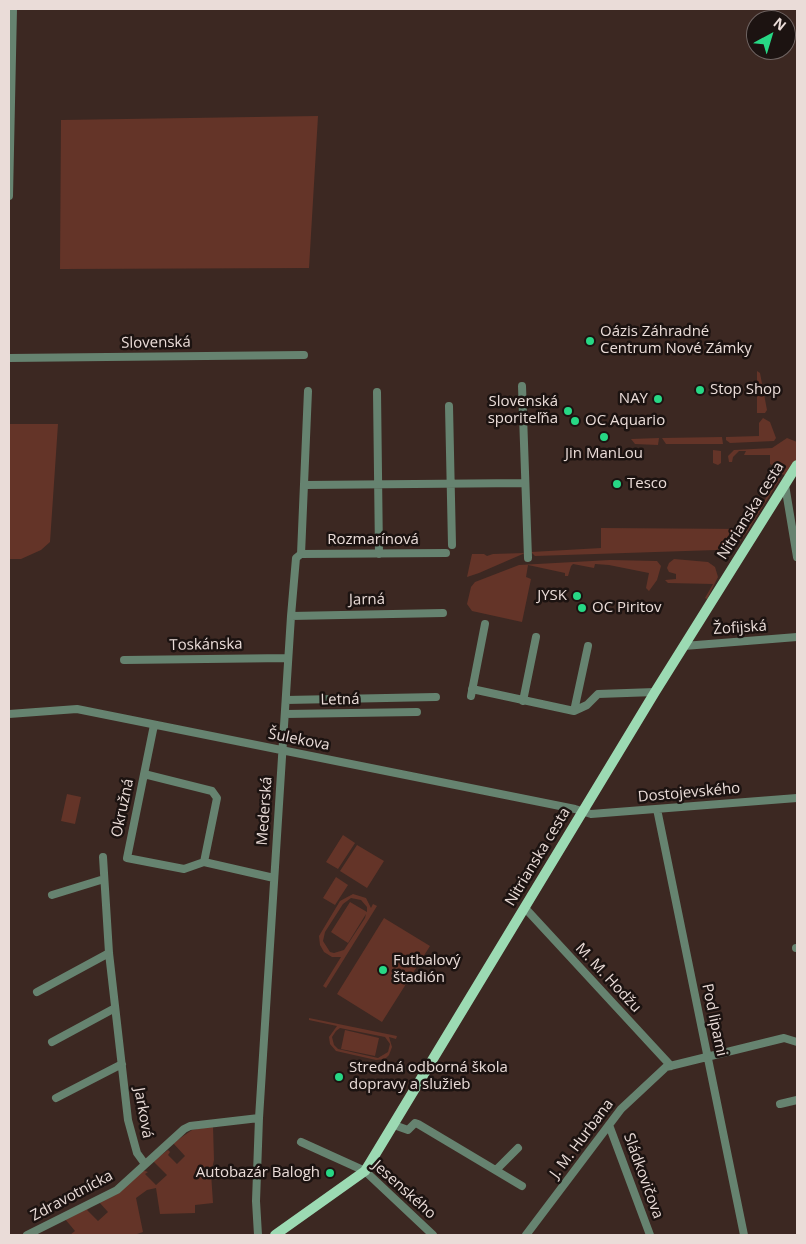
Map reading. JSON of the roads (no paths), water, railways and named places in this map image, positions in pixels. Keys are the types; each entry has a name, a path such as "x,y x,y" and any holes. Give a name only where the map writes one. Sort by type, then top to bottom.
{"main road":[{"name":"Nitrianska cesta","path":"275,1235 365,1171 655,692 797,465"}],"street":[{"path":"9,196 13,9"},
{"name":"Slovenská","path":"9,358 304,355"},
{"path":"522,386 528,558"},
{"name":"Mederská","path":"258,1235 256,1201 258,1118 291,616 296,558 301,554 308,391"},
{"path":"377,392 379,554"},
{"path":"449,406 452,545"},
{"path":"305,485 378,486 524,483"},
{"path":"785,485 794,516 797,556"},
{"name":"Rozmarínová","path":"301,554 446,553"},
{"name":"Jarná","path":"291,616 443,613"},
{"path":"485,624 472,693 523,700 574,711 598,694 655,692"},
{"path":"523,700 536,637"},
{"name":"Žofijská","path":"684,646 797,637"},
{"path":"574,711 588,646"},
{"name":"Toskánska","path":"124,660 288,658"},
{"path":"286,700 436,697"},
{"path":"577,697 583,702 589,702"},
{"name":"Šulekova","path":"9,714 77,709 583,812"},
{"name":"Letná","path":"285,714 418,712"},
{"path":"396,713 396,722"},
{"name":"Okružná","path":"154,725 127,858 184,869 204,862 274,878"},
{"name":"Okružná","path":"144,774 212,791 217,798 204,862"},
{"name":"Dostojevského","path":"583,812 591,814 797,798"},
{"name":"Pod lipami","path":"657,809 744,1235"},
{"name":"Jarková","path":"103,857 109,953 128,1120 137,1153 145,1164"},
{"path":"52,895 104,878"},
{"name":"M. M. Hodžu","path":"525,908 671,1066"},
{"path":"37,992 109,953"},
{"path":"52,1042 116,1008"},
{"name":"J. M. Hurbana","path":"526,1235 621,1109 666,1067 784,1038 797,1042"},
{"path":"56,1098 122,1064"},
{"path":"780,1104 797,1100"},
{"name":"Zdravotnícka","path":"27,1235 117,1190 190,1126 258,1118"},
{"path":"394,1125 408,1130 415,1124 418,1124 522,1186"},
{"name":"Sládkovičova","path":"609,1126 650,1235"},
{"name":"Jesenského","path":"301,1142 365,1171 434,1235"},
{"path":"496,1170 518,1148"}],"place":[{"name":"Oázis Záhradné Centrum Nové Zámky","path":"590,341"},
{"name":"Stop Shop","path":"700,390"},
{"name":"NAY","path":"658,399"},
{"name":"Slovenská sporiteľňa","path":"568,411"},
{"name":"OC Aquario","path":"575,421"},
{"name":"Jin ManLou","path":"604,437"},
{"name":"Tesco","path":"617,484"},
{"name":"JYSK","path":"577,596"},
{"name":"OC Piritov","path":"582,608"},
{"name":"Futbalový štadión","path":"383,970"},
{"name":"Stredná odborná škola dopravy a služieb","path":"339,1077"},
{"name":"Autobazár Balogh","path":"330,1173"}]}
